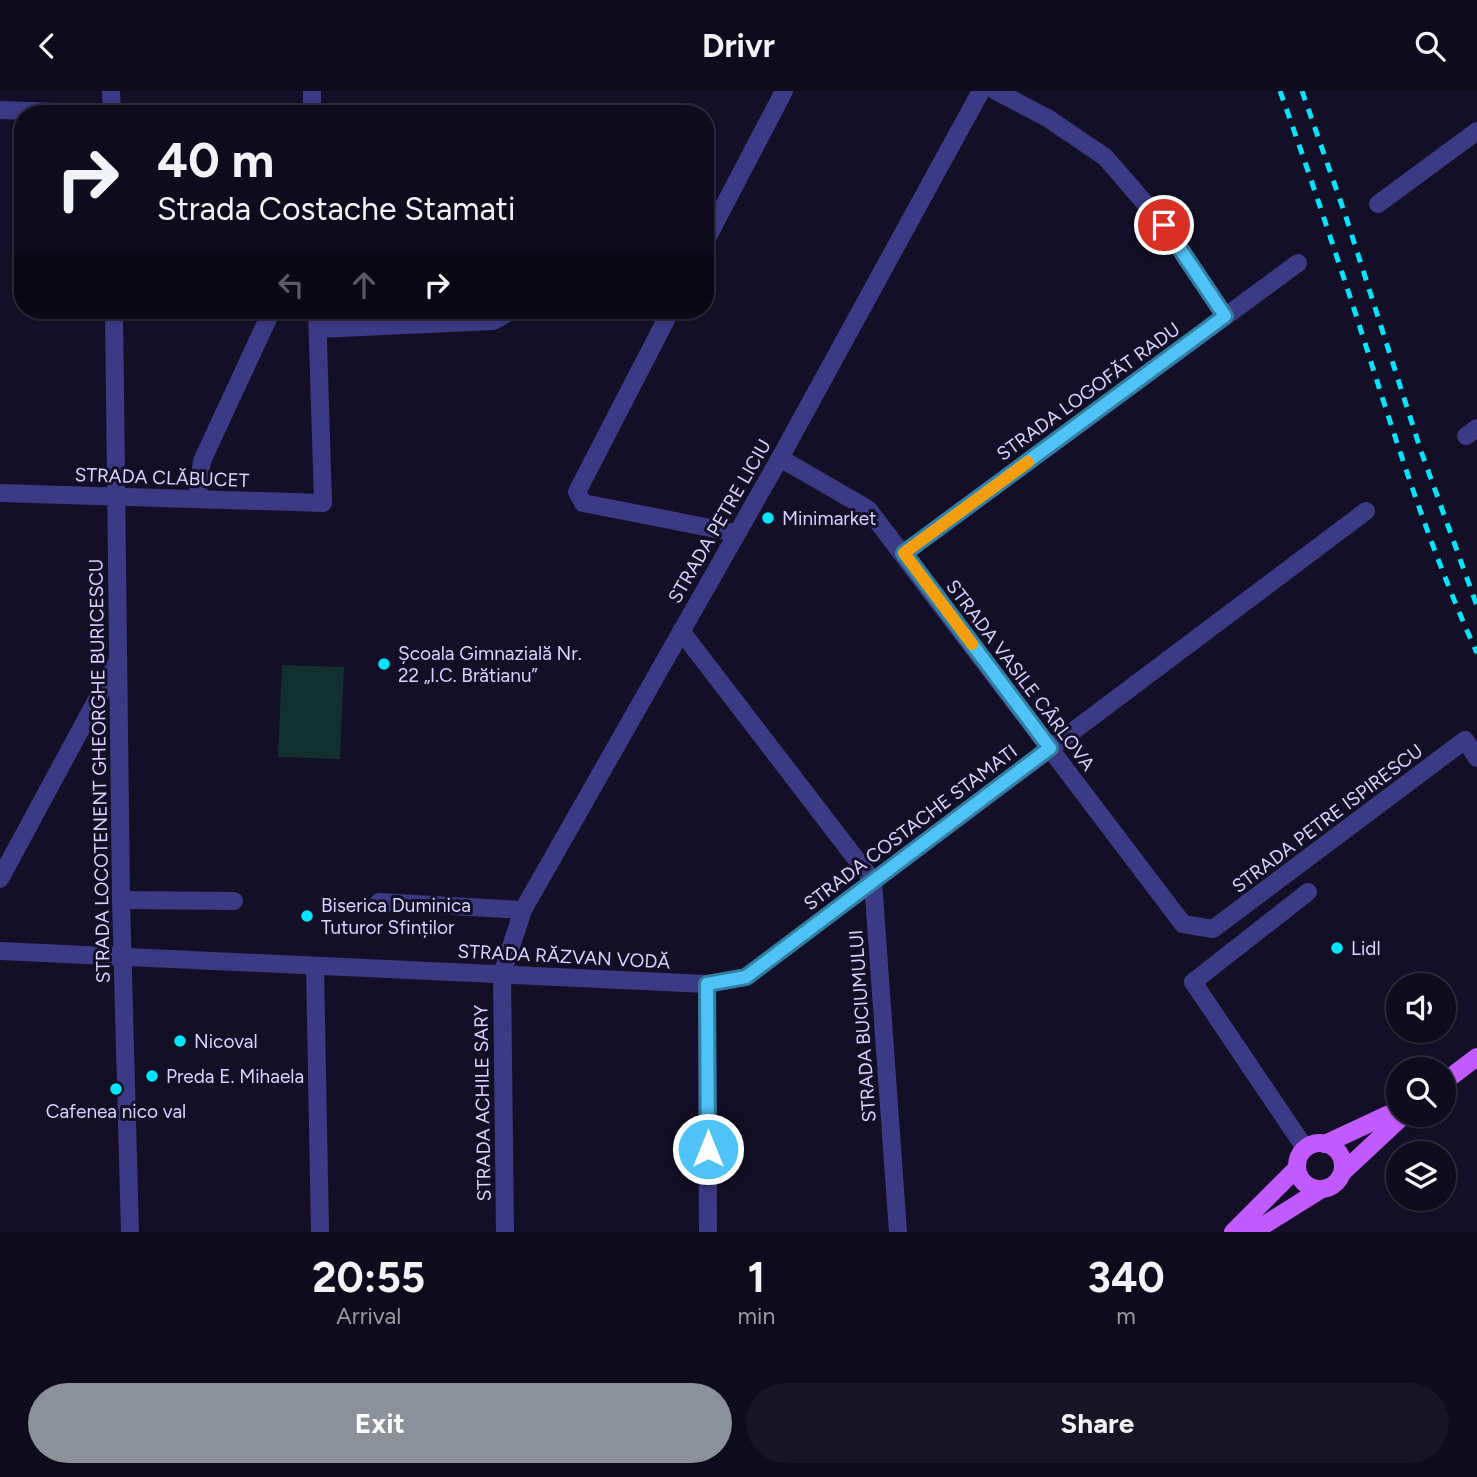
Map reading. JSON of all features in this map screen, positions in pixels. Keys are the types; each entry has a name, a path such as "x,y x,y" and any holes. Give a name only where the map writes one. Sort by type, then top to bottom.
{"main road":[{"path":"1456,1073 1477,1057"},
{"path":"1325,1144 1386,1116"},
{"path":"1255,1231 1320,1190 1334,1185 1342,1173 1391,1127"},
{"path":"1320,1190 1302,1182 1296,1169 1298,1157 1305,1148 1319,1143 1332,1147 1341,1158 1342,1173"},
{"path":"1233,1232 1296,1169"}],"street":[{"path":"714,226 784,91"},
{"name":"STRADA PETRE LICIU","path":"502,974 523,910 780,458 981,91"},
{"path":"996,91 1049,119 1105,157 1164,225 1225,316"},
{"path":"1378,204 1474,138"},
{"name":"STRADA LOGOFĂT RADU","path":"904,553 1298,263"},
{"name":"STRADA LOCOTENENT GHEORGHE BURICESCU","path":"114,319 121,900 130,1232"},
{"path":"197,499 202,461 268,319"},
{"path":"317,319 318,329 497,319"},
{"path":"666,319 577,492 583,503 736,533"},
{"name":"STRADA CLĂBUCET","path":"0,493 323,503 318,329"},
{"name":"STRADA VASILE CÂRLOVA","path":"780,458 868,509 1183,924 1213,929"},
{"name":"STRADA COSTACHE STAMATI","path":"707,984 746,977 1366,511"},
{"path":"681,631 873,881"},
{"path":"0,879 118,661"},
{"name":"STRADA PETRE ISPIRESCU","path":"1213,929 1465,740 1477,758"},
{"name":"STRADA BUCIUMULUI","path":"873,881 898,1232"},
{"path":"1305,1148 1193,982 1308,892"},
{"path":"121,900 234,901"},
{"path":"379,902 523,910"},
{"name":"STRADA RĂZVAN VODĂ","path":"0,951 707,984"},
{"path":"315,966 320,1232"},
{"name":"STRADA ACHILE SARY","path":"502,974 505,1232"},
{"path":"707,984 708,1232"}],"green space":[{"path":"282,665 344,667 340,759 278,757"}],"railway":[{"path":"1280,91 1412,487 1477,653"},
{"path":"1302,91 1345,214 1421,451 1477,606"}],"slow traffic":[{"path":"972,644 904,553 1028,462"}],"place":[{"name":"Minimarket","path":"768,518"},
{"name":"Școala Gimnazială Nr. 22 „I.C. Brătianu”","path":"384,664"},
{"name":"Biserica Duminica Tuturor Sfinților","path":"307,916"},
{"name":"Lidl","path":"1337,948"},
{"name":"Nicoval","path":"180,1041"},
{"name":"Preda E. Mihaela","path":"152,1076"},
{"name":"Cafenea nico val","path":"116,1089"}],"route":[{"path":"708,1149 707,984 746,977 1050,748 904,553 1225,316 1164,225"}]}
